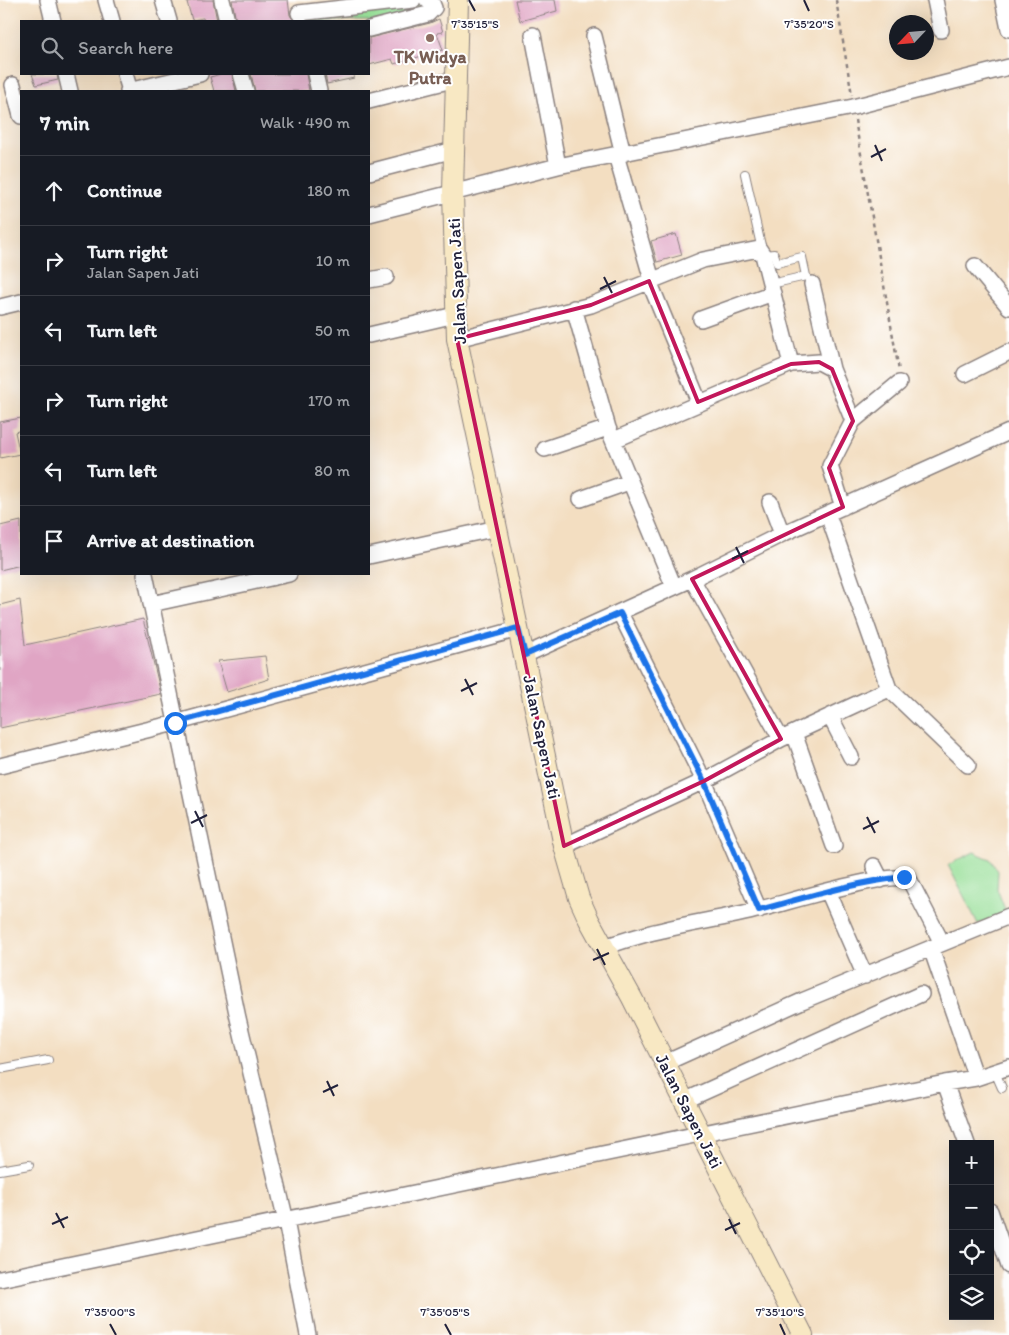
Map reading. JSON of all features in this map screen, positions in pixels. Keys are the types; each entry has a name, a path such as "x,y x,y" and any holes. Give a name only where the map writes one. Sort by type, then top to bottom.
{"street":[{"path":"48,0 53,20"},
{"path":"106,0 112,20"},
{"path":"163,0 169,20"},
{"path":"222,0 227,20"},
{"path":"298,12 413,0"},
{"path":"370,29 428,14 434,8 432,3 427,0"},
{"name":"Jalan Sapen Jati","path":"458,0 453,192 457,339 564,846 579,898 632,998 803,1335"},
{"path":"935,0 941,30"},
{"path":"1003,0 1009,29"},
{"path":"533,35 558,166"},
{"path":"594,36 619,154 651,281 698,402"},
{"path":"370,214 558,166 853,107 1009,67"},
{"path":"66,75 70,90"},
{"path":"125,75 129,90"},
{"path":"134,90 184,81 198,75"},
{"path":"241,75 246,90"},
{"path":"314,75 319,90"},
{"path":"370,100 456,79"},
{"path":"13,85 20,112"},
{"path":"370,172 454,150"},
{"path":"457,339 607,299 703,260 759,249 763,254 791,364"},
{"path":"975,266 1009,307"},
{"path":"370,280 386,277"},
{"path":"812,284 832,369 853,421"},
{"path":"700,319 772,288"},
{"path":"0,307 20,302"},
{"path":"574,308 611,434 629,482 674,587"},
{"path":"370,335 455,315"},
{"path":"965,374 1009,352"},
{"path":"545,449 611,434 698,402 791,364 819,362 832,369"},
{"path":"843,507 830,468 853,421 899,383"},
{"path":"525,655 620,613 782,534 1002,436"},
{"path":"580,499 629,482"},
{"path":"770,502 782,534"},
{"path":"828,515 889,689 968,765"},
{"path":"370,556 498,528"},
{"path":"145,575 238,1018 286,1221 308,1335"},
{"path":"151,604 284,575"},
{"path":"692,579 787,736 834,846"},
{"path":"620,613 704,781 759,910"},
{"path":"0,766 175,723 518,628"},
{"path":"564,846 704,781 787,736 889,689"},
{"path":"830,716 851,757"},
{"path":"604,947 662,930 759,910 828,891 878,873 909,879 936,945 976,1078"},
{"path":"828,891 865,976"},
{"path":"665,1063 802,1001 1009,916"},
{"path":"684,1101 921,994"},
{"path":"0,1279 976,1078 1002,1069"},
{"path":"945,1083 966,1140"},
{"path":"994,1223 1009,1266"}],"lane":[{"path":"745,174 763,254 774,254 777,263 802,257 806,276 772,288"},
{"path":"0,1069 48,1060"},
{"path":"1002,1069 1002,1088"},
{"path":"0,1170 29,1165"}],"path":[{"path":"836,0 847,57 866,195 884,280 900,378 899,383"}],"highlighted area":[{"path":"649,281 698,402 791,364 819,362 832,369 853,421 829,468 843,507 692,579 781,739 704,781 564,846 457,339 591,305"}],"green space":[{"path":"423,1 430,6 370,26 370,20 305,20 304,16"},
{"path":"974,852 990,859 998,871 997,889 1006,912 978,924 948,865"}],"building":[{"path":"213,0 217,20 204,20 203,18 192,20 187,2"},
{"path":"232,0 288,0 290,15 293,20 236,20"},
{"path":"515,0 555,0 557,11 520,21"},
{"path":"439,19 443,32 437,33 443,50 394,64 392,59 370,65 370,38"},
{"path":"32,75 57,75 58,80 36,85"},
{"path":"232,75 236,90 214,90 210,77"},
{"path":"251,75 306,75 309,90 255,90"},
{"path":"325,75 354,75 354,78 327,84"},
{"path":"676,234 682,255 657,262 651,241"},
{"path":"20,418 20,430 15,432 20,454 0,458 0,422"},
{"path":"20,521 20,565 0,570 0,526"},
{"path":"20,600 25,645 143,619 161,694 0,728 0,605"},
{"path":"265,656 269,679 227,692 218,661"}],"place":[{"name":"TK Widya Putra","path":"430,38"}],"route":[{"path":"175,723 518,628 525,655 620,613 704,781 759,910 828,891 904,877"}]}
